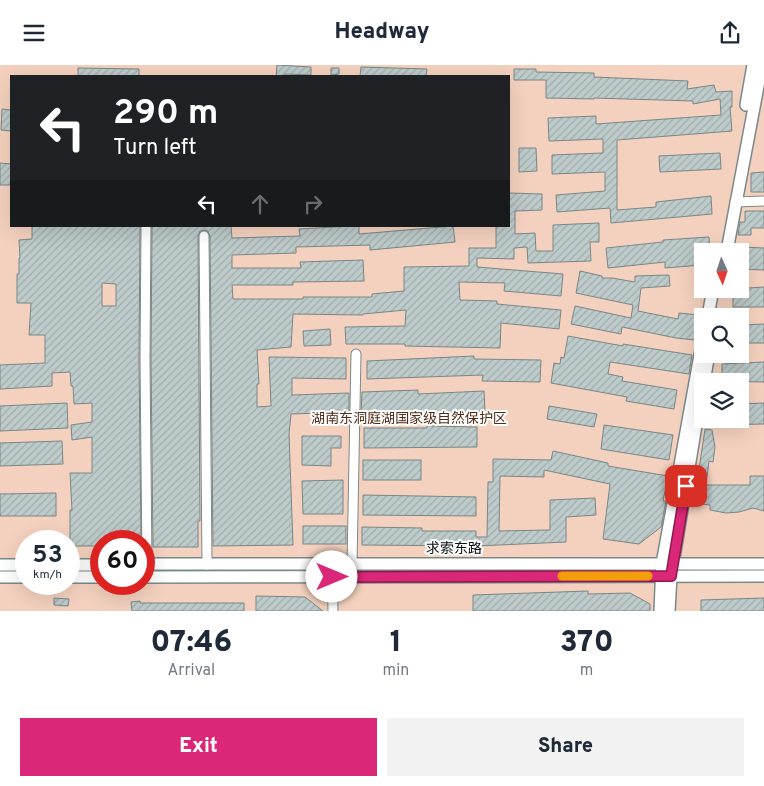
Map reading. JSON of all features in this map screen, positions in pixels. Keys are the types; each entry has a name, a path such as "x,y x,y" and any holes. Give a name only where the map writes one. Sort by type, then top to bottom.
{"main road":[{"path":"721,243 754,65"},
{"path":"728,243 762,65"},
{"path":"660,611 699,363"},
{"path":"668,564 694,428"},
{"name":"求索东路","path":"155,564 764,563"},
{"path":"0,565 15,565"},
{"path":"666,576 669,611"},
{"name":"求索东路","path":"155,577 764,576"},
{"path":"0,577 15,577"}],"street":[{"path":"735,202 764,201"},
{"path":"146,227 146,530"},
{"path":"204,236 207,565"},
{"path":"352,564 356,354"},
{"path":"332,564 333,611"}],"green space":[{"name":"湖南东洞庭湖国家级自然保护区","path":"0,65 764,65 764,611 0,611"}],"building":[{"path":"277,65 311,67 311,75 276,75"},
{"path":"361,67 427,69 426,75 360,75"},
{"path":"78,68 139,69 139,75 78,75"},
{"path":"331,68 339,68 339,74 331,75"},
{"path":"514,69 536,69 536,72 594,73 594,77 688,81 687,89 714,85 716,92 732,91 732,107 730,107 732,131 617,140 617,210 656,207 656,202 711,196 712,214 611,223 610,208 557,212 556,195 605,191 605,172 552,174 552,155 603,153 603,139 549,141 548,118 596,116 596,124 721,115 720,99 693,104 693,101 546,98 546,80 514,80"},
{"path":"2,109 10,110 10,131 1,130"},
{"path":"519,148 536,148 537,171 519,172"},
{"path":"720,153 721,169 660,172 659,156"},
{"path":"0,163 10,164 10,185 0,185"},
{"path":"764,172 764,192 751,192 751,173"},
{"path":"510,193 542,194 542,210 515,211 515,234 535,233 536,251 553,251 553,225 599,223 599,242 590,242 591,261 528,263 527,247 514,248 514,259 477,258 477,267 563,274 561,296 504,291 505,283 459,282 460,300 497,301 497,304 561,310 559,329 501,323 500,348 405,346 405,344 346,344 345,327 405,326 406,310 363,315 293,314 291,347 257,350 259,384 257,384 257,407 271,406 269,357 346,358 346,379 292,378 292,395 349,393 349,412 291,414 289,434 293,545 213,546 210,236 207,230 200,231 198,236 200,521 198,521 198,547 155,547 155,530 153,530 151,359 152,227 231,227 232,238 300,236 299,229 334,227 359,227 359,234 453,227 455,242 370,250 370,245 296,247 296,253 232,255 232,268 301,268 300,262 363,260 364,281 293,282 293,285 232,285 233,299 372,297 372,294 404,291 404,267 469,266 469,248 496,248 496,227 510,227"},
{"path":"745,211 764,211 764,228 751,228 751,235 738,235 740,222 745,222"},
{"path":"32,227 140,227 141,530 90,530 90,546 80,546 80,530 70,530 70,510 72,510 70,473 92,473 92,437 72,440 71,425 92,422 92,403 74,404 70,372 52,373 52,386 0,389 0,365 45,363 45,335 29,335 31,303 17,303 17,274 19,274 19,240 32,239","holes":["102,283 116,284 116,306 102,306"]},
{"path":"709,237 709,243 694,243 694,266 665,268 665,262 608,268 606,248 663,242 663,240"},
{"path":"749,247 764,248 764,270 749,269"},
{"path":"580,271 602,276 602,278 635,282 635,276 669,275 670,286 641,288 638,311 678,319 679,313 694,315 694,340 622,327 621,334 571,324 575,306 631,318 633,305 576,293"},
{"path":"764,287 764,307 733,307 733,298 749,298 749,288"},
{"path":"764,324 764,343 749,343 749,325"},
{"path":"330,329 331,345 304,346 303,331"},
{"path":"568,336 623,346 623,344 692,355 689,374 610,362 608,374 623,377 622,381 677,390 674,409 626,401 627,397 551,383 554,363 560,364 561,357 564,358"},
{"path":"474,356 474,359 541,360 540,382 482,381 483,375 367,379 367,361"},
{"path":"764,362 764,382 749,382 749,373 722,373 722,364"},
{"path":"418,390 418,394 484,391 485,412 428,415 428,412 361,414 362,392"},
{"path":"67,403 68,428 0,431 0,406"},
{"path":"764,403 764,424 749,424 749,404"},
{"path":"549,406 597,414 594,427 547,419"},
{"path":"604,425 673,435 669,460 601,449"},
{"path":"427,426 477,427 477,447 364,448 364,428 427,428"},
{"path":"705,429 712,430 715,447 713,462 709,461 706,485 750,485 750,476 764,476 764,511 753,508 726,513 710,510 710,505 694,503"},
{"path":"302,436 341,436 341,448 331,448 331,466 302,465"},
{"path":"62,441 63,464 0,466 0,443"},
{"path":"553,451 608,463 608,466 668,476 663,501 666,501 661,527 639,544 603,539 610,484 544,470 544,477 500,476 499,531 550,530 550,500 595,498 596,515 566,517 566,542 477,546 362,545 362,527 422,528 422,531 476,531 476,537 487,537 488,482 493,482 493,459 551,460"},
{"path":"363,460 421,460 421,480 363,480"},
{"path":"343,480 343,514 303,514 302,481"},
{"path":"56,493 56,516 0,516 0,494"},
{"path":"363,495 476,497 476,516 363,515"},
{"path":"303,526 346,526 346,544 303,544"},
{"path":"588,591 588,594 630,593 650,604 650,611 473,611 473,595"},
{"path":"256,596 305,597 323,611 256,611"},
{"path":"54,598 69,599 68,606 54,605"},
{"path":"764,598 764,611 701,611 701,600"},
{"path":"140,601 140,603 244,603 244,611 132,611 131,602"}],"slow traffic":[{"path":"562,576 648,576"}],"route":[{"path":"332,577 671,576 686,486"}]}
